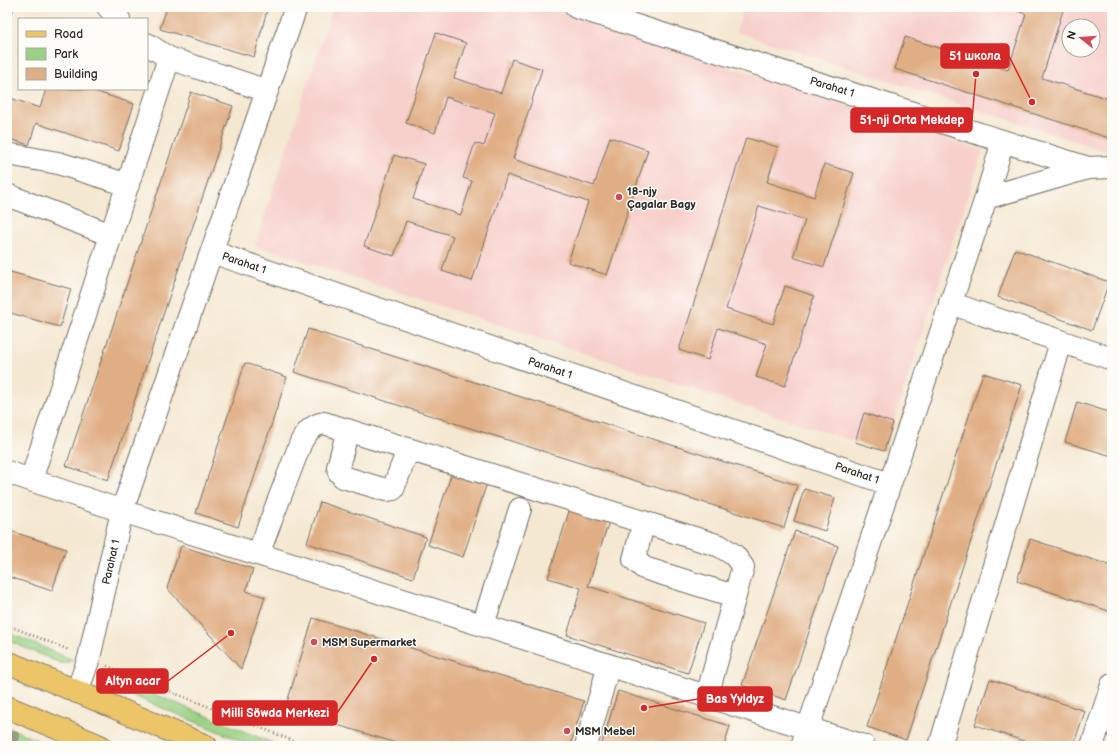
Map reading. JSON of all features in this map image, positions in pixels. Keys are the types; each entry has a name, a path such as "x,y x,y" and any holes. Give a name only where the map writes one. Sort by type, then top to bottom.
{"main road":[{"path":"7,662 206,746"},
{"path":"7,707 100,746"}],"street":[{"path":"108,7 118,18"},
{"name":"Parahat 1","path":"77,692 89,658 122,511 296,7"},
{"name":"Parahat 1","path":"576,7 1088,168"},
{"path":"148,45 169,58 267,91"},
{"path":"31,480 169,58"},
{"path":"986,198 1003,141"},
{"path":"7,154 58,163 128,185"},
{"name":"Parahat 1","path":"805,737 986,198 1088,168 1112,167"},
{"path":"7,195 112,235"},
{"name":"Parahat 1","path":"212,252 889,484"},
{"path":"950,304 1112,359"},
{"path":"940,746 1061,342"},
{"path":"258,554 301,442 307,432 316,424 324,423 720,546 734,556 743,567 707,696"},
{"path":"348,430 338,467 338,472 343,477 386,490 393,489 408,450"},
{"path":"7,472 122,511 707,696 805,737 864,746"},
{"path":"483,625 520,509"},
{"path":"644,522 634,560 637,564 644,568 734,596"},
{"path":"586,746 609,665"},
{"path":"1092,746 1112,685"}],"path":[{"path":"7,625 306,746"}],"shaded area":[{"name":"18-njy Çagalar Bagy","path":"333,7 546,7 983,150 893,423 864,414 855,442 255,245"},
{"path":"744,7 1112,7 1112,153 736,32"}],"green space":[{"path":"7,632 73,660 60,663 7,640"},
{"path":"108,675 280,746 253,746 112,687 107,680"},
{"path":"7,727 51,746 19,746 7,741"}],"building":[{"path":"7,7 14,7 7,27"},
{"path":"167,7 268,7 254,57 160,29"},
{"path":"1006,7 1064,7 1042,78 1112,100 1112,139 895,69 905,37 1008,70 1026,14"},
{"path":"436,33 466,43 454,78 501,93 512,59 542,69 513,159 594,186 610,137 648,150 607,275 568,262 588,202 507,175 472,281 442,271 453,236 406,221 394,256 364,246 394,155 424,164 413,199 461,215 472,181 463,178 475,143 484,146 495,113 446,97 435,133 406,123"},
{"path":"46,90 91,90 134,104 119,151 36,123 29,145 7,138 7,97 40,108"},
{"path":"191,92 233,106 108,480 66,466"},
{"path":"746,138 778,147 767,182 814,197 824,164 854,173 824,267 793,257 805,220 759,206 726,309 773,324 785,286 814,296 785,386 756,377 767,344 718,328 708,360 679,350"},
{"path":"1015,249 1109,282 1092,330 998,297"},
{"path":"7,271 71,289 60,327 7,312"},
{"path":"308,329 797,485 784,528 294,372"},
{"path":"245,363 287,377 238,527 196,513"},
{"path":"983,373 1022,385 906,740 867,727"},
{"path":"1077,402 1112,413 1112,456 1065,442"},
{"path":"864,413 893,423 884,451 855,442"},
{"path":"452,472 487,483 463,557 428,545"},
{"path":"804,489 835,498 825,531 794,521"},
{"path":"320,502 426,537 413,578 307,543"},
{"path":"572,502 611,515 588,586 704,623 688,673 567,635 581,588 548,578"},
{"path":"7,530 66,549 52,591 7,576"},
{"path":"795,531 838,546 786,700 742,685"},
{"path":"1030,539 1112,566 1112,612 1017,581"},
{"path":"181,546 253,569 246,591 265,597 241,669 167,588"},
{"path":"313,618 584,701 570,746 406,746 285,709"},
{"path":"990,679 1085,711 1073,746 1039,746 975,725"},
{"path":"618,691 730,726 724,746 601,746"}],"place":[{"name":"51-nji Orta Mekdep","path":"976,74"},
{"name":"51 школа","path":"1032,102"},
{"name":"18-njy Çagalar Bagy","path":"619,197"},
{"name":"Altyn acar","path":"231,633"},
{"name":"MSM Supermarket","path":"314,642"},
{"name":"Milli Söwda Merkezi","path":"374,659"},
{"name":"Bas Yyldyz","path":"644,708"},
{"name":"MSM Mebel","path":"567,731"}]}
